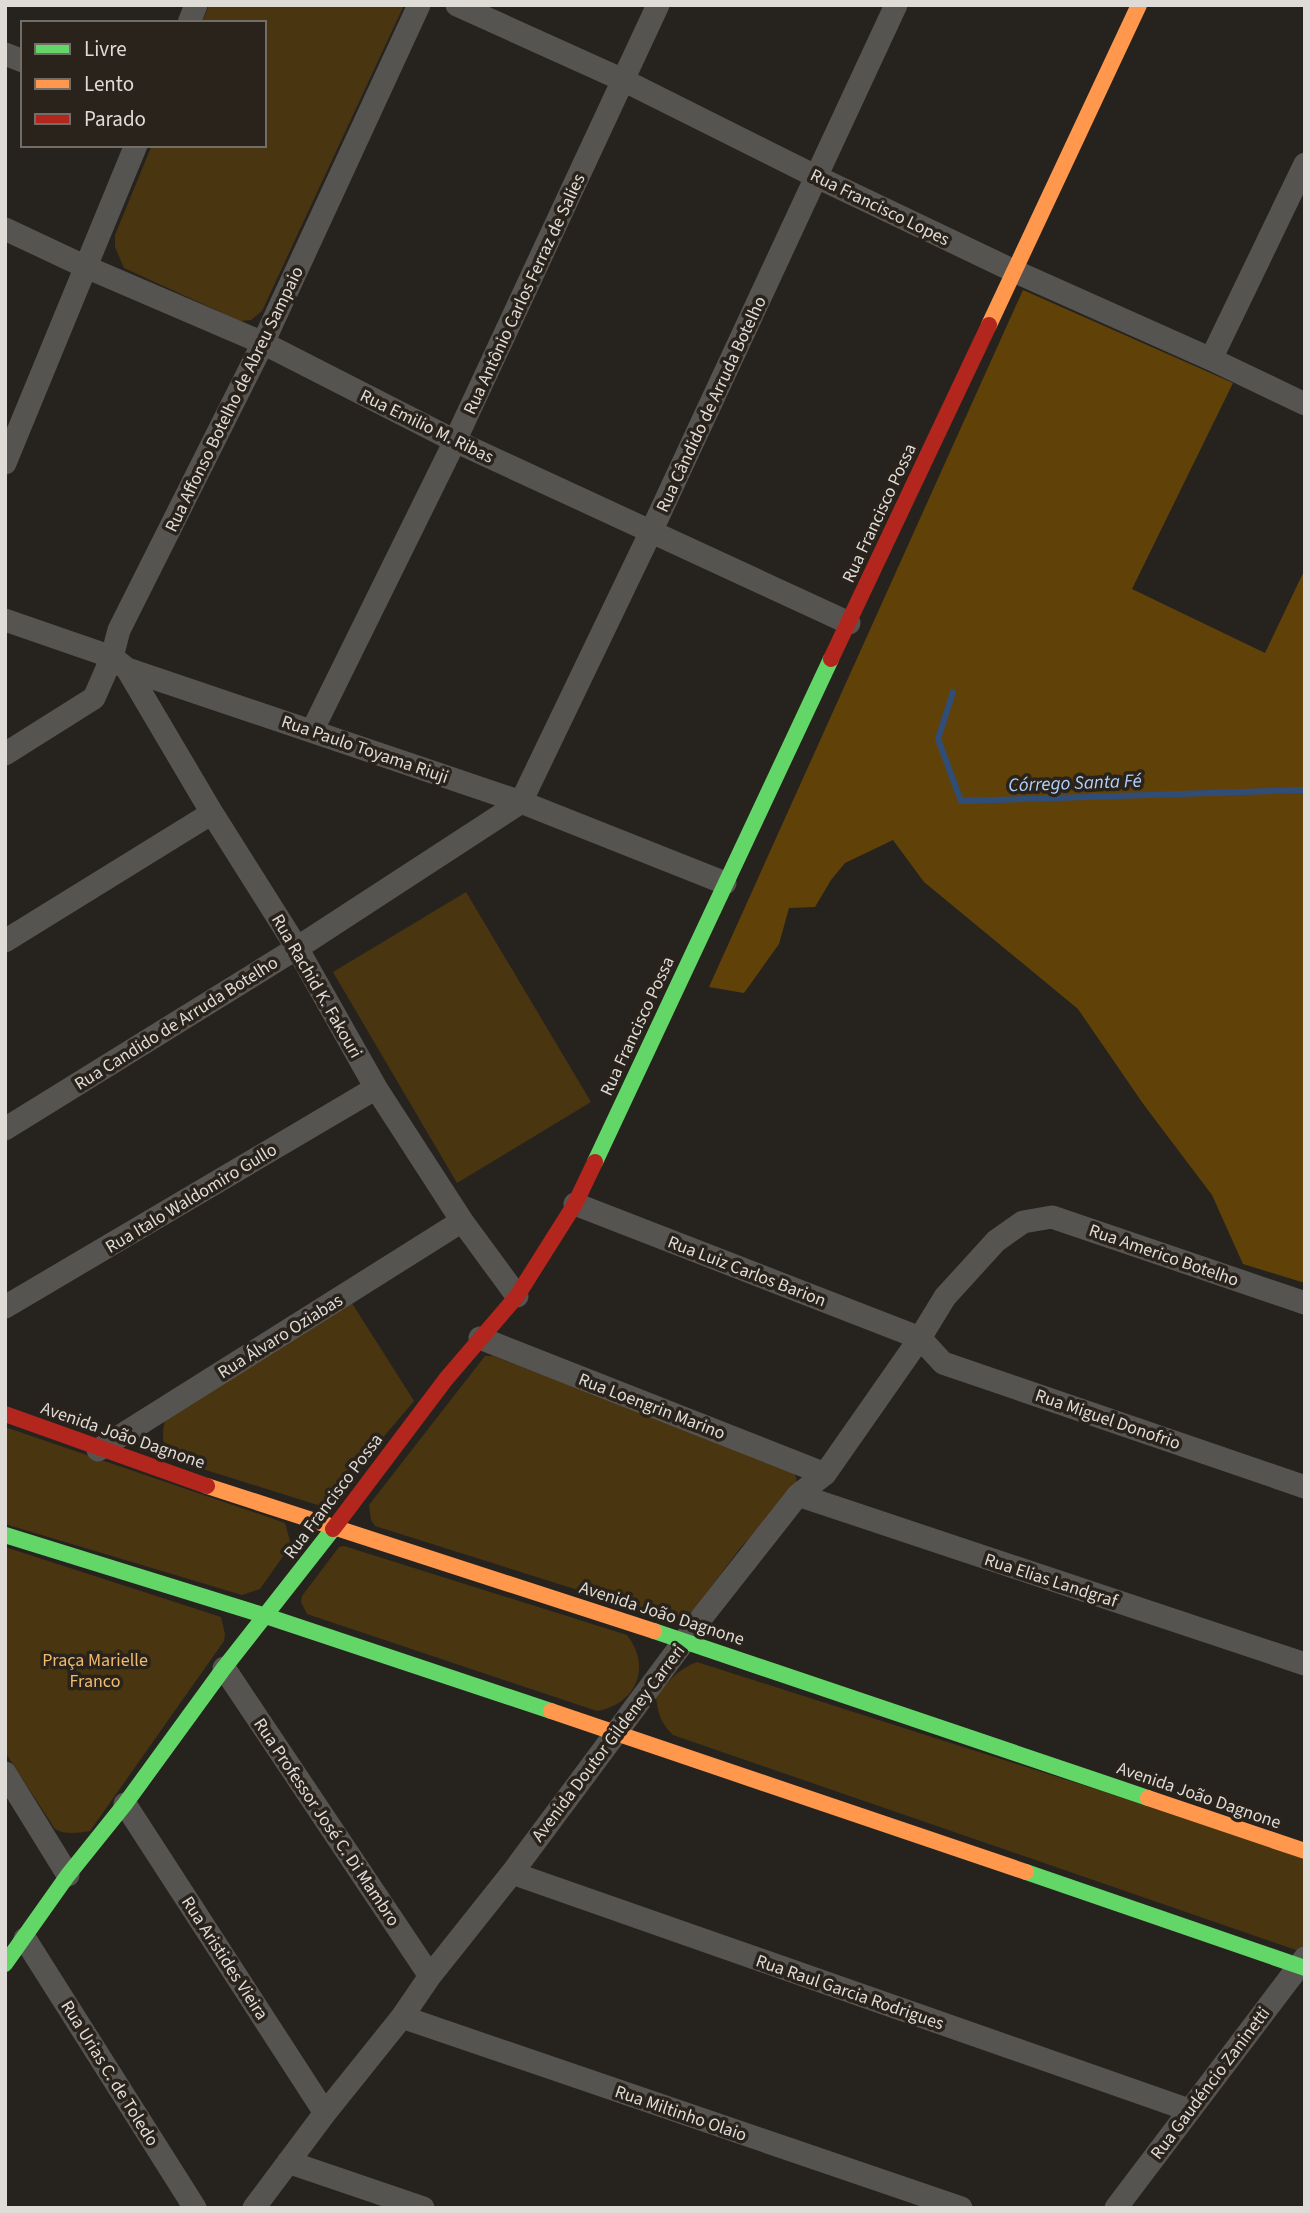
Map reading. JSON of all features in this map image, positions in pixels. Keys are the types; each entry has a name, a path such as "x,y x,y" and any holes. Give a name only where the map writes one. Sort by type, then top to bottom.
{"street":[{"path":"190,21 197,5"},
{"name":"Rua Affonso Botelho de Abreu Sampaio","path":"5,754 94,698 120,663 120,629 263,343 419,5"},
{"name":"Rua Francisco Lopes","path":"457,5 623,80 1014,271 1305,404"},
{"name":"Rua Antônio Carlos Ferraz de Salies","path":"312,731 455,442 658,5"},
{"name":"Rua Cândido de Arruda Botelho","path":"521,802 651,531 896,5"},
{"name":"Rua Francisco Possa","path":"5,1964 68,1875 125,1804 224,1668 446,1379 517,1296 575,1204 1139,5"},
{"path":"5,463 135,147"},
{"path":"1211,359 1305,164"},
{"name":"Rua Emilio M. Ribas","path":"5,229 263,343 455,442 849,623"},
{"name":"Rua Paulo Toyama Riuji","path":"5,620 312,731 521,802 725,883"},
{"name":"Rua Rachid K. Fakouri","path":"120,663 297,948 376,1088 462,1222 517,1296"},
{"name":"Rua Candido de Arruda Botelho","path":"5,1129 297,948 521,802"},
{"path":"5,941 212,813"},
{"name":"Rua Italo Waldomiro Gullo","path":"5,1307 376,1088"},
{"name":"Rua Luiz Carlos Barion","path":"575,1204 920,1338"},
{"name":"Rua Americo Botelho","path":"1023,1222 1052,1217 1305,1303"},
{"name":"Rua Álvaro Oziabas","path":"98,1450 462,1222"},
{"name":"Avenida Doutor Gildeney Carreri","path":"254,2208 324,2113 402,2017 430,1976 512,1873 684,1640 798,1495 825,1474 920,1338 945,1297 996,1241 1023,1222"},
{"name":"Rua Loengrin Marino","path":"480,1338 825,1474"},
{"name":"Rua Miguel Donofrio","path":"920,1338 943,1363 1305,1487"},
{"name":"Avenida João Dagnone","path":"5,1414 98,1450 684,1640 1305,1851"},
{"name":"Rua Elias Landgraf","path":"798,1495 1305,1664"},
{"path":"5,1535 266,1616 1303,1964"},
{"name":"Rua Professor José C. Di Mambro","path":"224,1668 430,1976"},
{"path":"5,1773 68,1875"},
{"name":"Rua Aristides Vieira","path":"125,1804 324,2113"},
{"name":"Rua Raul Garcia Rodrigues","path":"512,1873 1189,2110"},
{"name":"Rua Urias C. de Toledo","path":"25,1939 195,2208"},
{"name":"Rua Gaudéncio Zaninetti","path":"1116,2208 1303,1964"},
{"name":"Rua Miltinho Olaio","path":"402,2017 961,2208"},
{"path":"288,2162 422,2208"}],"green space":[{"path":"209,5 404,5 262,311 251,320 240,321 124,268 115,247 115,235 151,147 266,147 266,21 203,21"},
{"path":"466,892 591,1102 457,1183 333,972"},
{"path":"350,1300 414,1401 324,1507 171,1459 163,1439 166,1417"},
{"path":"485,1356 493,1356 789,1468 796,1478 796,1490 741,1547 693,1611 673,1620 375,1526 371,1520 369,1505"},
{"path":"5,1427 285,1523 290,1541 284,1555 260,1589 242,1595 5,1524"},
{"path":"344,1546 627,1635 638,1659 636,1682 622,1701 597,1711 307,1614 301,1602 302,1596 339,1547"},
{"name":"Praça Marielle Franco","path":"5,1547 221,1617 224,1641 90,1831 68,1833 55,1829 5,1752"},
{"path":"697,1662 1305,1856 1305,1943 1299,1951 673,1735 661,1718 656,1698 674,1676"}],"shaded area":[{"path":"1023,290 1233,383 1132,589 1265,653 1305,569 1305,1283 1243,1264 1212,1195 1144,1105 1078,1009 924,882 893,840 845,863 815,907 789,908 779,944 744,993 709,987"}],"waterway":[{"name":"Córrego Santa Fé","path":"953,692 938,739 961,801 1305,790"}],"traffic: fast":[{"path":"595,1162 831,659"},
{"path":"5,1964 68,1875 125,1804 224,1668 333,1529"},
{"path":"5,1535 266,1616 551,1711"},
{"path":"654,1631 1148,1798"},
{"path":"1026,1872 1305,1968"}],"traffic: slow":[{"path":"989,325 1139,5"},
{"path":"207,1486 654,1631"},
{"path":"551,1711 1026,1872"},
{"path":"1148,1798 1305,1851"}],"traffic: jam":[{"path":"831,659 989,325"},
{"path":"333,1529 446,1379 517,1296 575,1204 595,1162"},
{"path":"5,1414 207,1486"}]}
